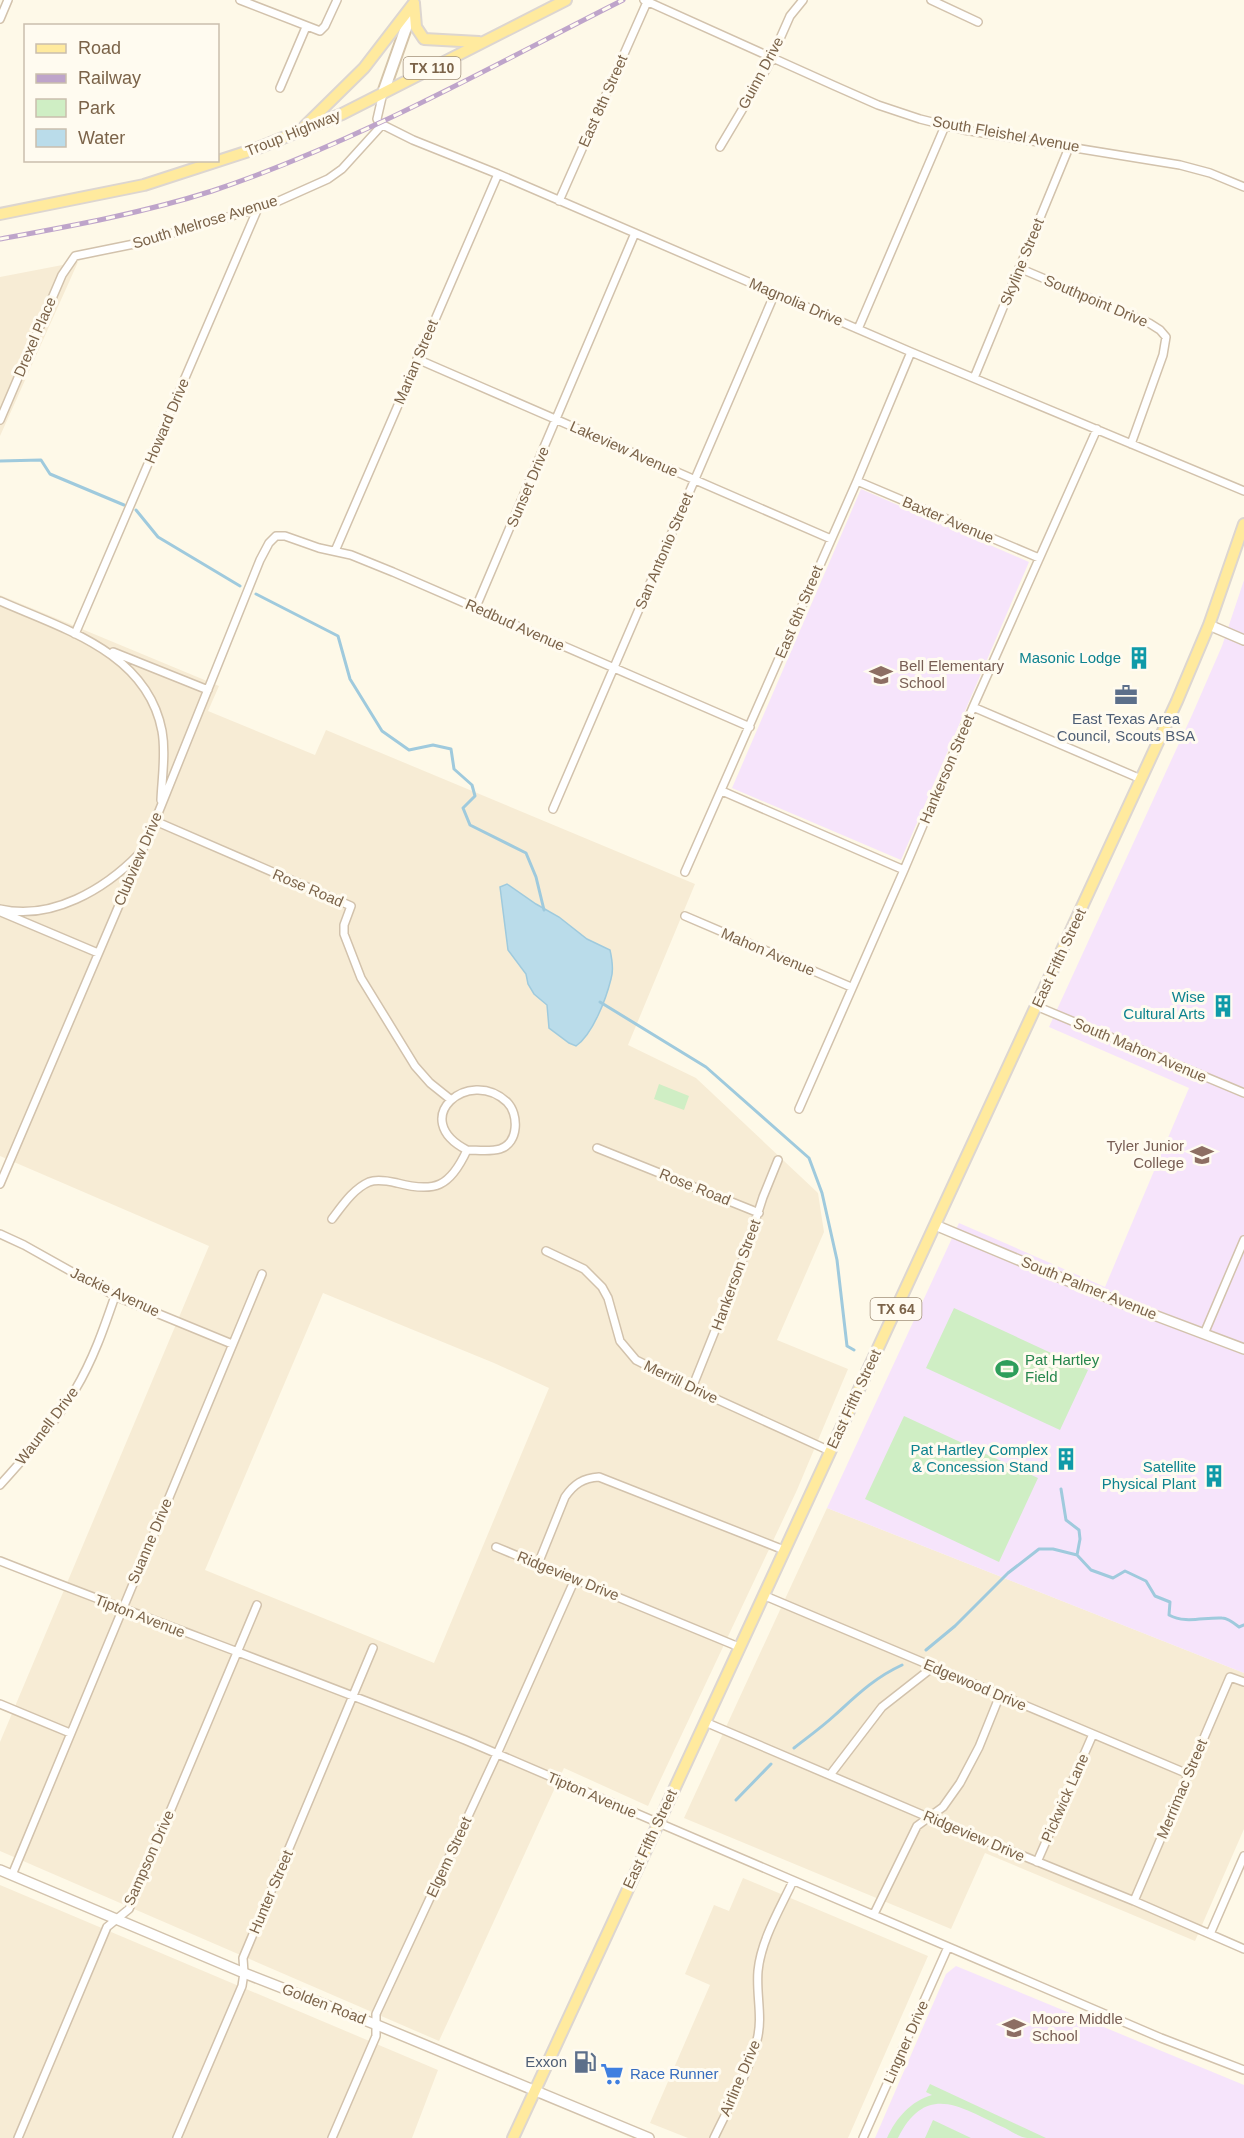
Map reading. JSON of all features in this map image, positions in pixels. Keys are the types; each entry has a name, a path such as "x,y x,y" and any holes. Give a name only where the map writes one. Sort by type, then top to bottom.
{"main road":[{"name":"TX 110","path":"383,93 566,0"},
{"path":"415,2 416,27 424,39 482,42"},
{"path":"383,93 415,2"},
{"path":"300,131 359,74 415,2"},
{"name":"Troup Highway","path":"219,161 247,152 342,114 383,93"},
{"name":"Troup Highway","path":"0,214 144,184 215,162"},
{"name":"East Fifth Street","path":"513,2138 1178,701 1209,625 1244,524"}],"street":[{"path":"0,19 8,0"},
{"path":"240,0 317,31 323,30 337,0"},
{"name":"Guinn Drive","path":"720,147 772,57 790,16 803,0"},
{"path":"931,0 978,22"},
{"name":"South Fleishel Avenue","path":"646,1 878,105 945,126 1180,165 1210,173 1244,187"},
{"name":"East 8th Street","path":"559,201 646,1"},
{"path":"280,88 306,27"},
{"path":"382,125 377,119 383,93"},
{"name":"Magnolia Drive","path":"382,125 412,140 498,174 911,352 1244,491"},
{"name":"South Melrose Avenue","path":"75,256 139,243 272,204 328,179 342,170 382,125"},
{"path":"858,329 945,126"},
{"name":"Skyline Street","path":"974,378 1070,145"},
{"name":"Marian Street","path":"336,551 498,174"},
{"name":"Howard Drive","path":"75,634 258,208"},
{"name":"Sunset Drive","path":"476,607 635,233"},
{"name":"Drexel Place","path":"0,420 62,275 75,256"},
{"name":"Southpoint Drive","path":"1019,268 1149,323 1166,337 1163,355 1131,444"},
{"name":"San Antonio Street","path":"553,809 776,293"},
{"name":"East 6th Street","path":"685,872 857,481 911,352"},
{"name":"Lakeview Avenue","path":"417,359 831,539"},
{"name":"Hankerson Street","path":"799,1109 973,707 1097,429"},
{"name":"Baxter Avenue","path":"857,481 1039,558"},
{"name":"Redbud Avenue","path":"276,536 285,536 320,548 351,555 750,726"},
{"name":"Clubview Drive","path":"0,1184 155,821 260,560 269,543 276,536"},
{"path":"0,601 103,648 208,690"},
{"path":"1209,625 1244,640"},
{"path":"103,648 130,670 144,687 156,709 164,744 160,808"},
{"path":"973,707 1141,779"},
{"path":"722,791 904,870"},
{"name":"Rose Road","path":"155,821 351,906 344,925 344,934 361,978 416,1066 430,1083 450,1099"},
{"path":"0,910 32,910 77,900 113,878 142,851"},
{"path":"0,910 98,953"},
{"name":"Mahon Avenue","path":"685,916 852,987"},
{"name":"South Mahon Avenue","path":"1036,1006 1244,1094"},
{"path":"463,1092 482,1092 504,1100 513,1110 515,1129 513,1136 505,1146 494,1150 467,1150 450,1140 444,1131 443,1121 450,1099 463,1092"},
{"name":"Rose Road","path":"597,1148 759,1214"},
{"path":"332,1219 354,1193 368,1182 385,1181 420,1188 431,1188 441,1184 456,1171 467,1150"},
{"name":"Hankerson Street","path":"692,1388 739,1271 778,1160"},
{"name":"South Palmer Avenue","path":"935,1224 1109,1298 1244,1349"},
{"name":"Jackie Avenue","path":"0,1234 115,1296 232,1344"},
{"path":"1204,1334 1244,1240"},
{"name":"Merrill Drive","path":"546,1251 584,1269 602,1287 608,1298 620,1341 636,1360 830,1451"},
{"name":"Suanne Drive","path":"12,1875 262,1274"},
{"name":"Waunell Drive","path":"0,1485 41,1438 75,1389 105,1327 115,1296"},
{"path":"538,1564 565,1497 571,1488 589,1478 599,1477 784,1550"},
{"name":"Ridgeview Drive","path":"496,1547 739,1647"},
{"name":"Tipton Avenue","path":"0,1562 353,1695 874,1914 1161,2038 1244,2070"},
{"name":"Elgem Street","path":"332,2138 376,2036 376,2014 576,1579"},
{"name":"Edgewood Drive","path":"763,1595 1188,1774"},
{"name":"Sampson Drive","path":"18,2138 107,1927 129,1909 257,1605"},
{"name":"Hunter Street","path":"177,2138 242,1986 243,1958 373,1648"},
{"path":"830,1774 882,1707 933,1667"},
{"name":"Merrimac Street","path":"1134,1901 1230,1677 1244,1682"},
{"path":"874,1914 917,1826 943,1807 960,1783 979,1747 1000,1695"},
{"path":"0,1704 70,1733"},
{"name":"Ridgeview Drive","path":"705,1722 1244,1949"},
{"name":"Pickwick Lane","path":"1037,1862 1093,1734"},
{"path":"1210,1934 1244,1856"},
{"name":"Golden Road","path":"0,1870 244,1973 377,2025 649,2138"},
{"name":"Airline Drive","path":"714,2138 757,2041 760,2016 757,1990 758,1969 765,1941 793,1881"},
{"name":"Lingner Drive","path":"863,2138 948,1947"}],"shaded area":[{"path":"78,262 0,436 0,277"},
{"name":"Bell Elementary School","path":"861,489 1029,562 901,860 732,788"},
{"name":"Tyler Junior College","path":"1244,580 1244,1673 827,1508 959,1223 1105,1287 1189,1088 1049,1027 1192,715 1222,646"},
{"path":"0,595 219,686 208,711 315,755 326,730 695,884 628,1045 696,1078 818,1193 824,1232 777,1340 848,1369 797,1490 648,1806 564,1768 439,2041 0,1851 0,1742 209,1246 0,1156","holes":["323,1293 549,1388 434,1663 205,1570"]},
{"path":"827,1508 1244,1673 1244,1829 1195,1941 985,1853 951,1929 684,1818"},
{"path":"743,1878 928,1956 848,2138 688,2138 650,2123 710,1985 685,1974 714,1905 729,1911"},
{"path":"0,1885 438,2070 412,2138 0,2138"},
{"name":"Moore Middle School","path":"956,1966 1244,2085 1244,2138 875,2138 946,1974"}],"green space":[{"path":"659,1084 689,1096 684,1110 654,1099"},
{"name":"Pat Hartley Field","path":"954,1308 1088,1370 1060,1430 926,1368"},
{"path":"904,1416 1038,1478 999,1562 865,1499"},
{"path":"930,2084 1046,2138 1022,2137 975,2113 947,2104 934,2104 921,2109 909,2120 898,2138 887,2138 905,2111 917,2101 932,2095 926,2092"},
{"path":"933,2120 971,2138 925,2138"}],"water":[{"path":"507,884 559,917 587,939 610,950 612,972 606,996 593,1025 576,1046 549,1028 547,1005 534,994 528,984 526,974 508,950 500,887"}],"waterway":[{"path":"0,461 41,460 50,474 124,505"},
{"path":"136,510 158,537 240,586"},
{"path":"256,594 338,636 350,679 382,731 409,750 433,745 451,749 454,769 472,785 475,796 463,808 470,825 526,853 536,877 544,910"},
{"path":"600,1002 706,1067 809,1158 822,1193 837,1260 847,1346 854,1350"},
{"path":"1061,1489 1066,1520 1079,1530 1077,1555"},
{"path":"926,1650 955,1626 1008,1573 1039,1549 1053,1549 1077,1555 1091,1570 1113,1578 1125,1571 1146,1581 1155,1596 1170,1602 1169,1615 1175,1618 1188,1620 1224,1618 1239,1627 1244,1625"},
{"path":"794,1748 866,1687 902,1665"},
{"path":"736,1800 771,1764"}],"railway":[{"path":"0,239 160,206 265,172 421,103 623,0"}],"place":[{"name":"Masonic Lodge","path":"1139,658"},
{"name":"Bell Elementary School","path":"881,675"},
{"name":"East Texas Area Council, Scouts BSA","path":"1126,695"},
{"name":"Wise Cultural Arts","path":"1223,1006"},
{"name":"Tyler Junior College","path":"1202,1155"},
{"name":"Pat Hartley Field","path":"1007,1369"},
{"name":"Pat Hartley Complex & Concession Stand","path":"1066,1459"},
{"name":"Satellite Physical Plant","path":"1214,1476"},
{"name":"Moore Middle School","path":"1014,2028"},
{"name":"Exxon","path":"585,2062"},
{"name":"Race Runner","path":"612,2074"}]}
